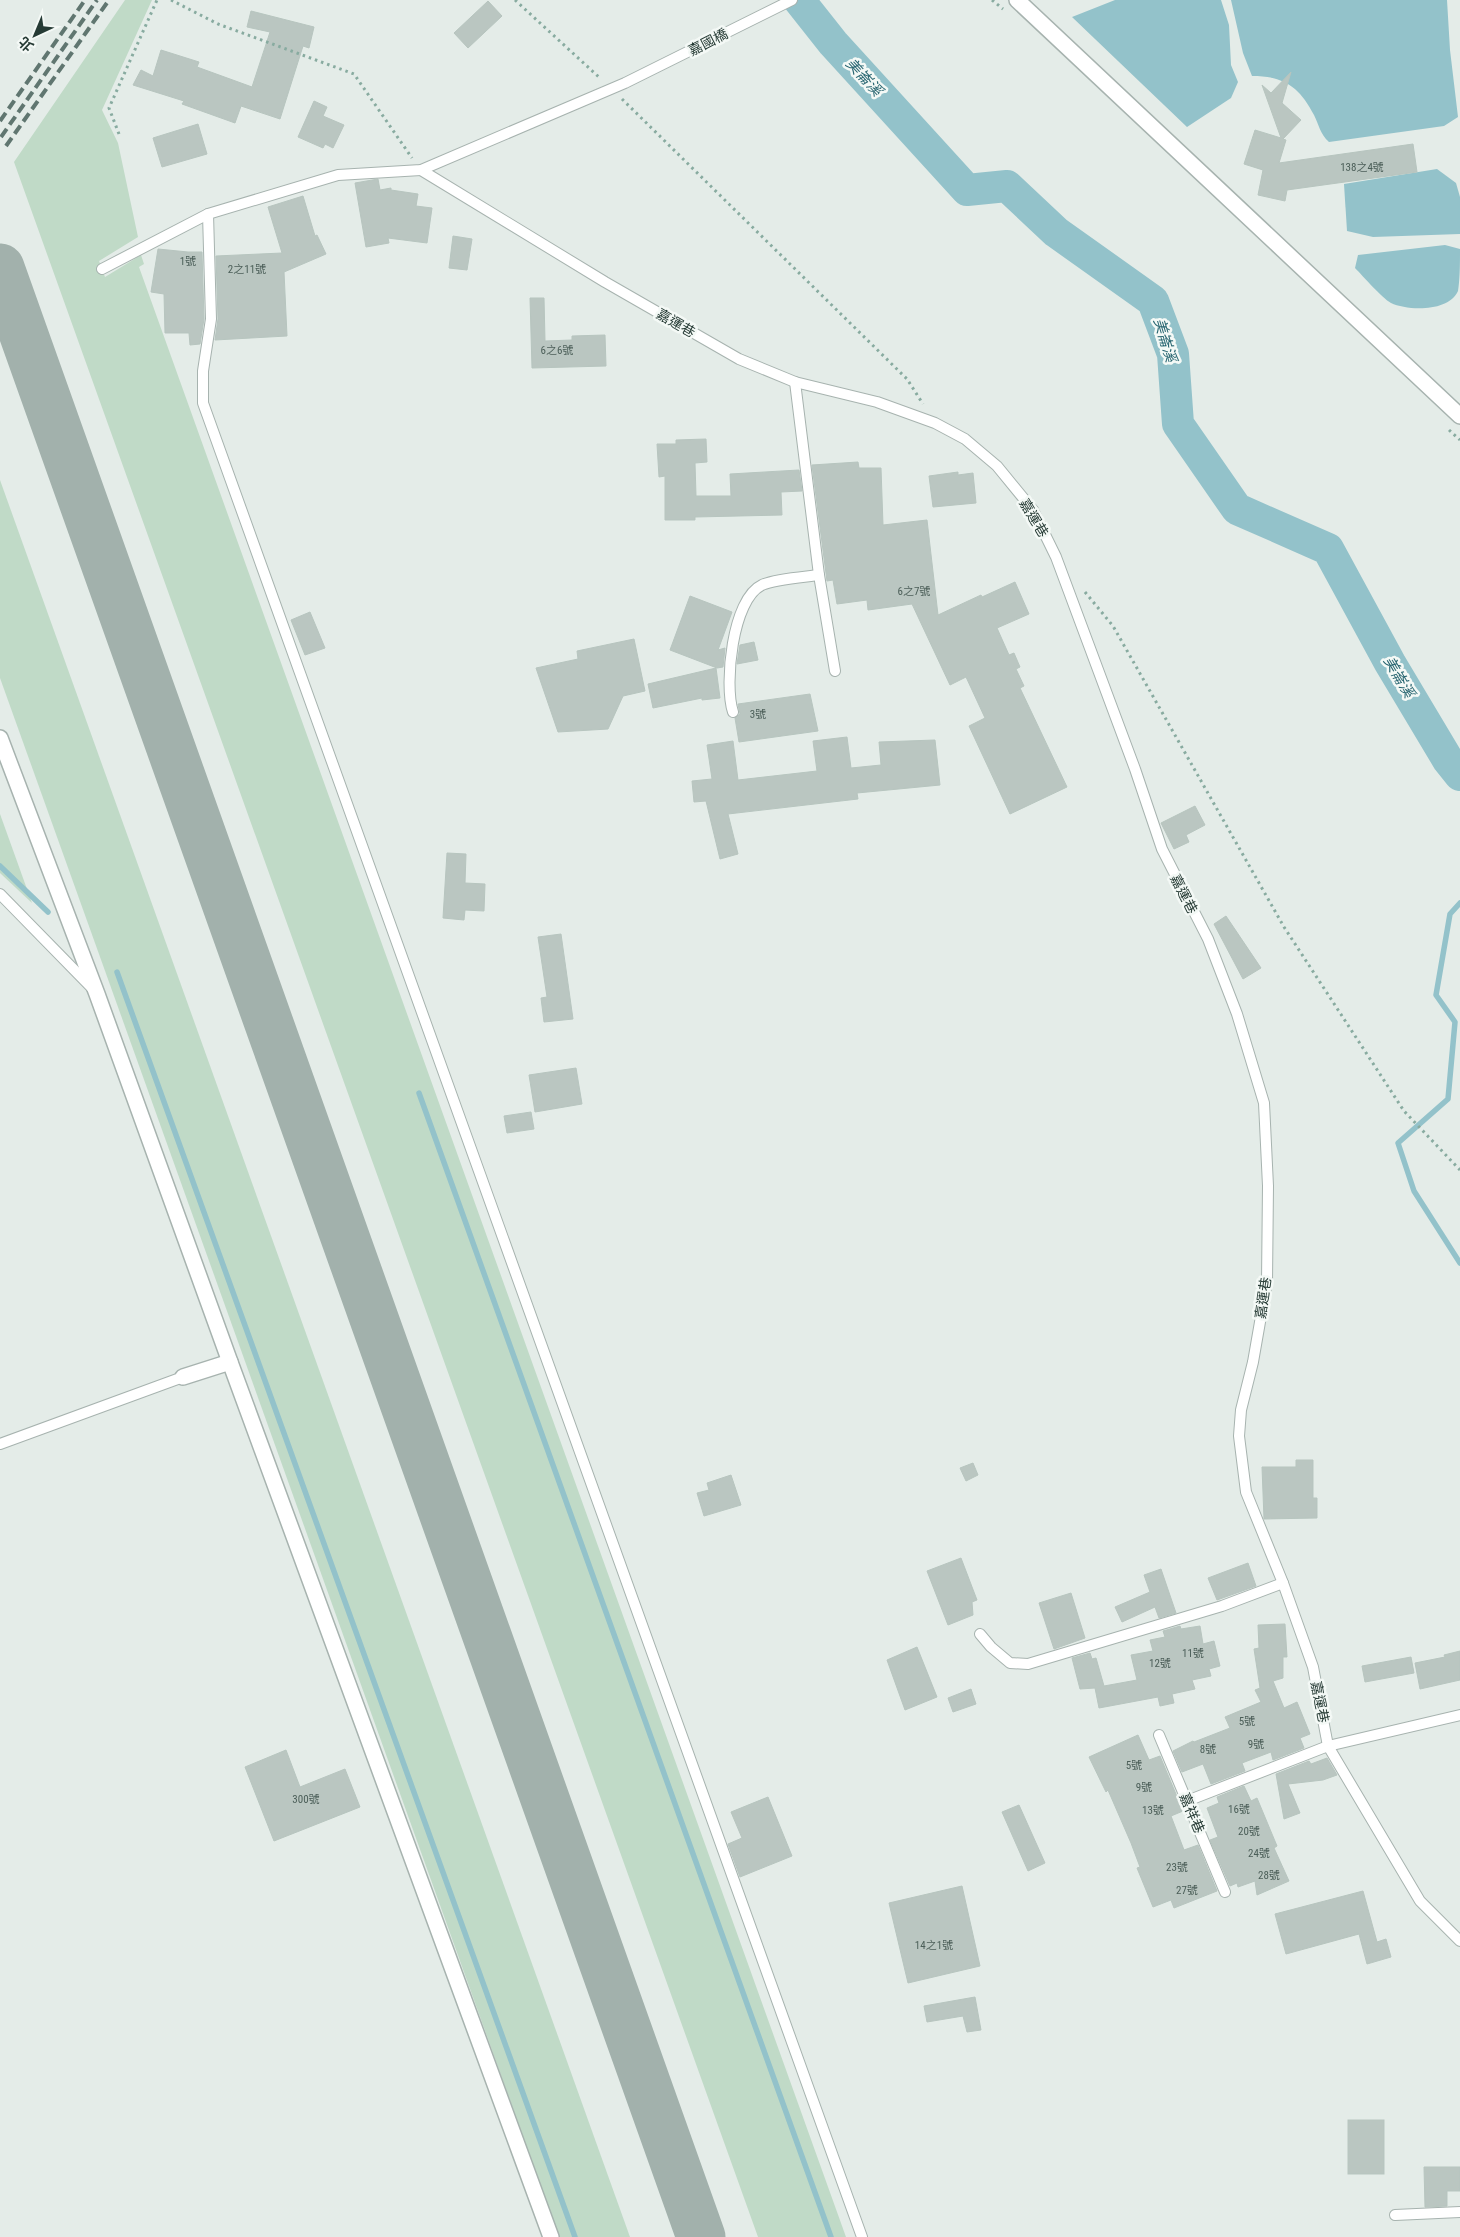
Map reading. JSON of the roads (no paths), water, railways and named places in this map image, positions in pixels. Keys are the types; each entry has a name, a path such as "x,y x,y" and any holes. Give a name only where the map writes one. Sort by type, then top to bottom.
{"street":[{"path":"1017,0 1460,416"},
{"path":"0,738 97,994 551,2237"},
{"path":"183,1377 230,1362"}],"lane":[{"name":"嘉國橋","path":"102,269 208,214 338,175 421,170 612,89 792,0"},
{"name":"嘉運巷","path":"421,170 605,282 731,354 796,382 877,402 935,423 965,439 997,466 1033,510 1056,557 1135,769 1162,849 1208,939 1234,1005 1264,1103 1268,1186 1267,1282 1253,1362 1241,1410 1239,1436 1246,1492 1283,1583 1313,1667 1328,1746 1420,1901 1460,1942"},
{"path":"208,214 211,319 203,371 203,403 862,2237"},
{"path":"796,382 819,575 835,671"},
{"path":"733,712 730,656 738,620 751,594 763,584 819,575"},
{"path":"0,894 97,994"},
{"path":"0,1444 183,1377"},
{"path":"980,1634 991,1647 1010,1663 1028,1664 1222,1606 1283,1583"},
{"path":"1187,1801 1328,1746 1460,1715"},
{"name":"嘉祥巷","path":"1160,1734 1225,1892"},
{"path":"1396,2215 1460,2212"}],"water":[{"path":"1115,0 1221,0 1229,25 1231,65 1238,82 1231,98 1187,127 1072,17"},
{"path":"1231,0 1447,0 1450,50 1458,117 1444,126 1329,142 1322,133 1308,105 1296,90 1273,78 1252,76 1243,53"},
{"path":"1437,169 1456,183 1460,197 1460,234 1373,237 1347,231 1344,184"},
{"path":"1445,245 1460,249 1459,286 1453,298 1437,306 1417,308 1398,306 1391,303 1355,268 1358,255"}],"waterway":[{"name":"美崙溪","path":"799,0 833,43 967,190 1007,186 1056,232 1153,301 1173,354 1178,424 1237,509 1328,549 1390,663 1448,760 1460,775"},
{"path":"0,866 48,912"},
{"path":"1460,903 1450,914 1436,995 1455,1022 1448,1099 1398,1143 1414,1191 1460,1263"},
{"path":"117,972 575,2237"},
{"path":"419,1093 831,2237"}],"railway":[{"path":"0,121 85,0"},
{"path":"1,137 97,0"},
{"path":"6,146 109,0"}]}
